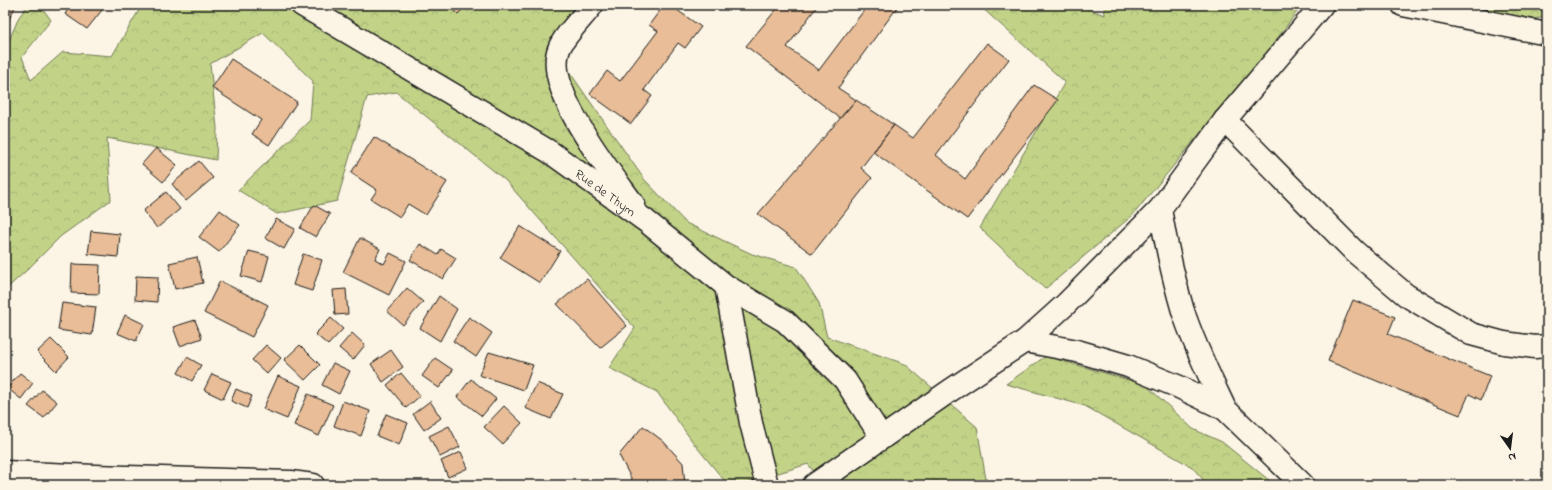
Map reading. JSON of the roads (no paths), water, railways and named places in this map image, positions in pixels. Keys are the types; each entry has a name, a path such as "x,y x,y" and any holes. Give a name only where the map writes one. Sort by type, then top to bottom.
{"street":[{"name":"Rue de Thym","path":"302,5 550,152 646,222 726,286 785,321 845,380 882,438"},
{"path":"592,5 559,49 556,64 558,79 581,129 646,222"},
{"path":"814,485 951,390 1025,341 1066,304 1160,210 1225,120 1322,5"},
{"path":"1403,5 1547,34"},
{"path":"1225,120 1355,252 1406,295 1471,334 1512,344 1535,347 1547,346"},
{"path":"1160,210 1170,261 1184,312 1202,362 1225,409"},
{"path":"726,286 751,423 767,485"},
{"path":"1025,341 1077,351 1128,366 1177,386 1225,409 1303,485"},
{"path":"5,472 291,482 313,485"}]}
